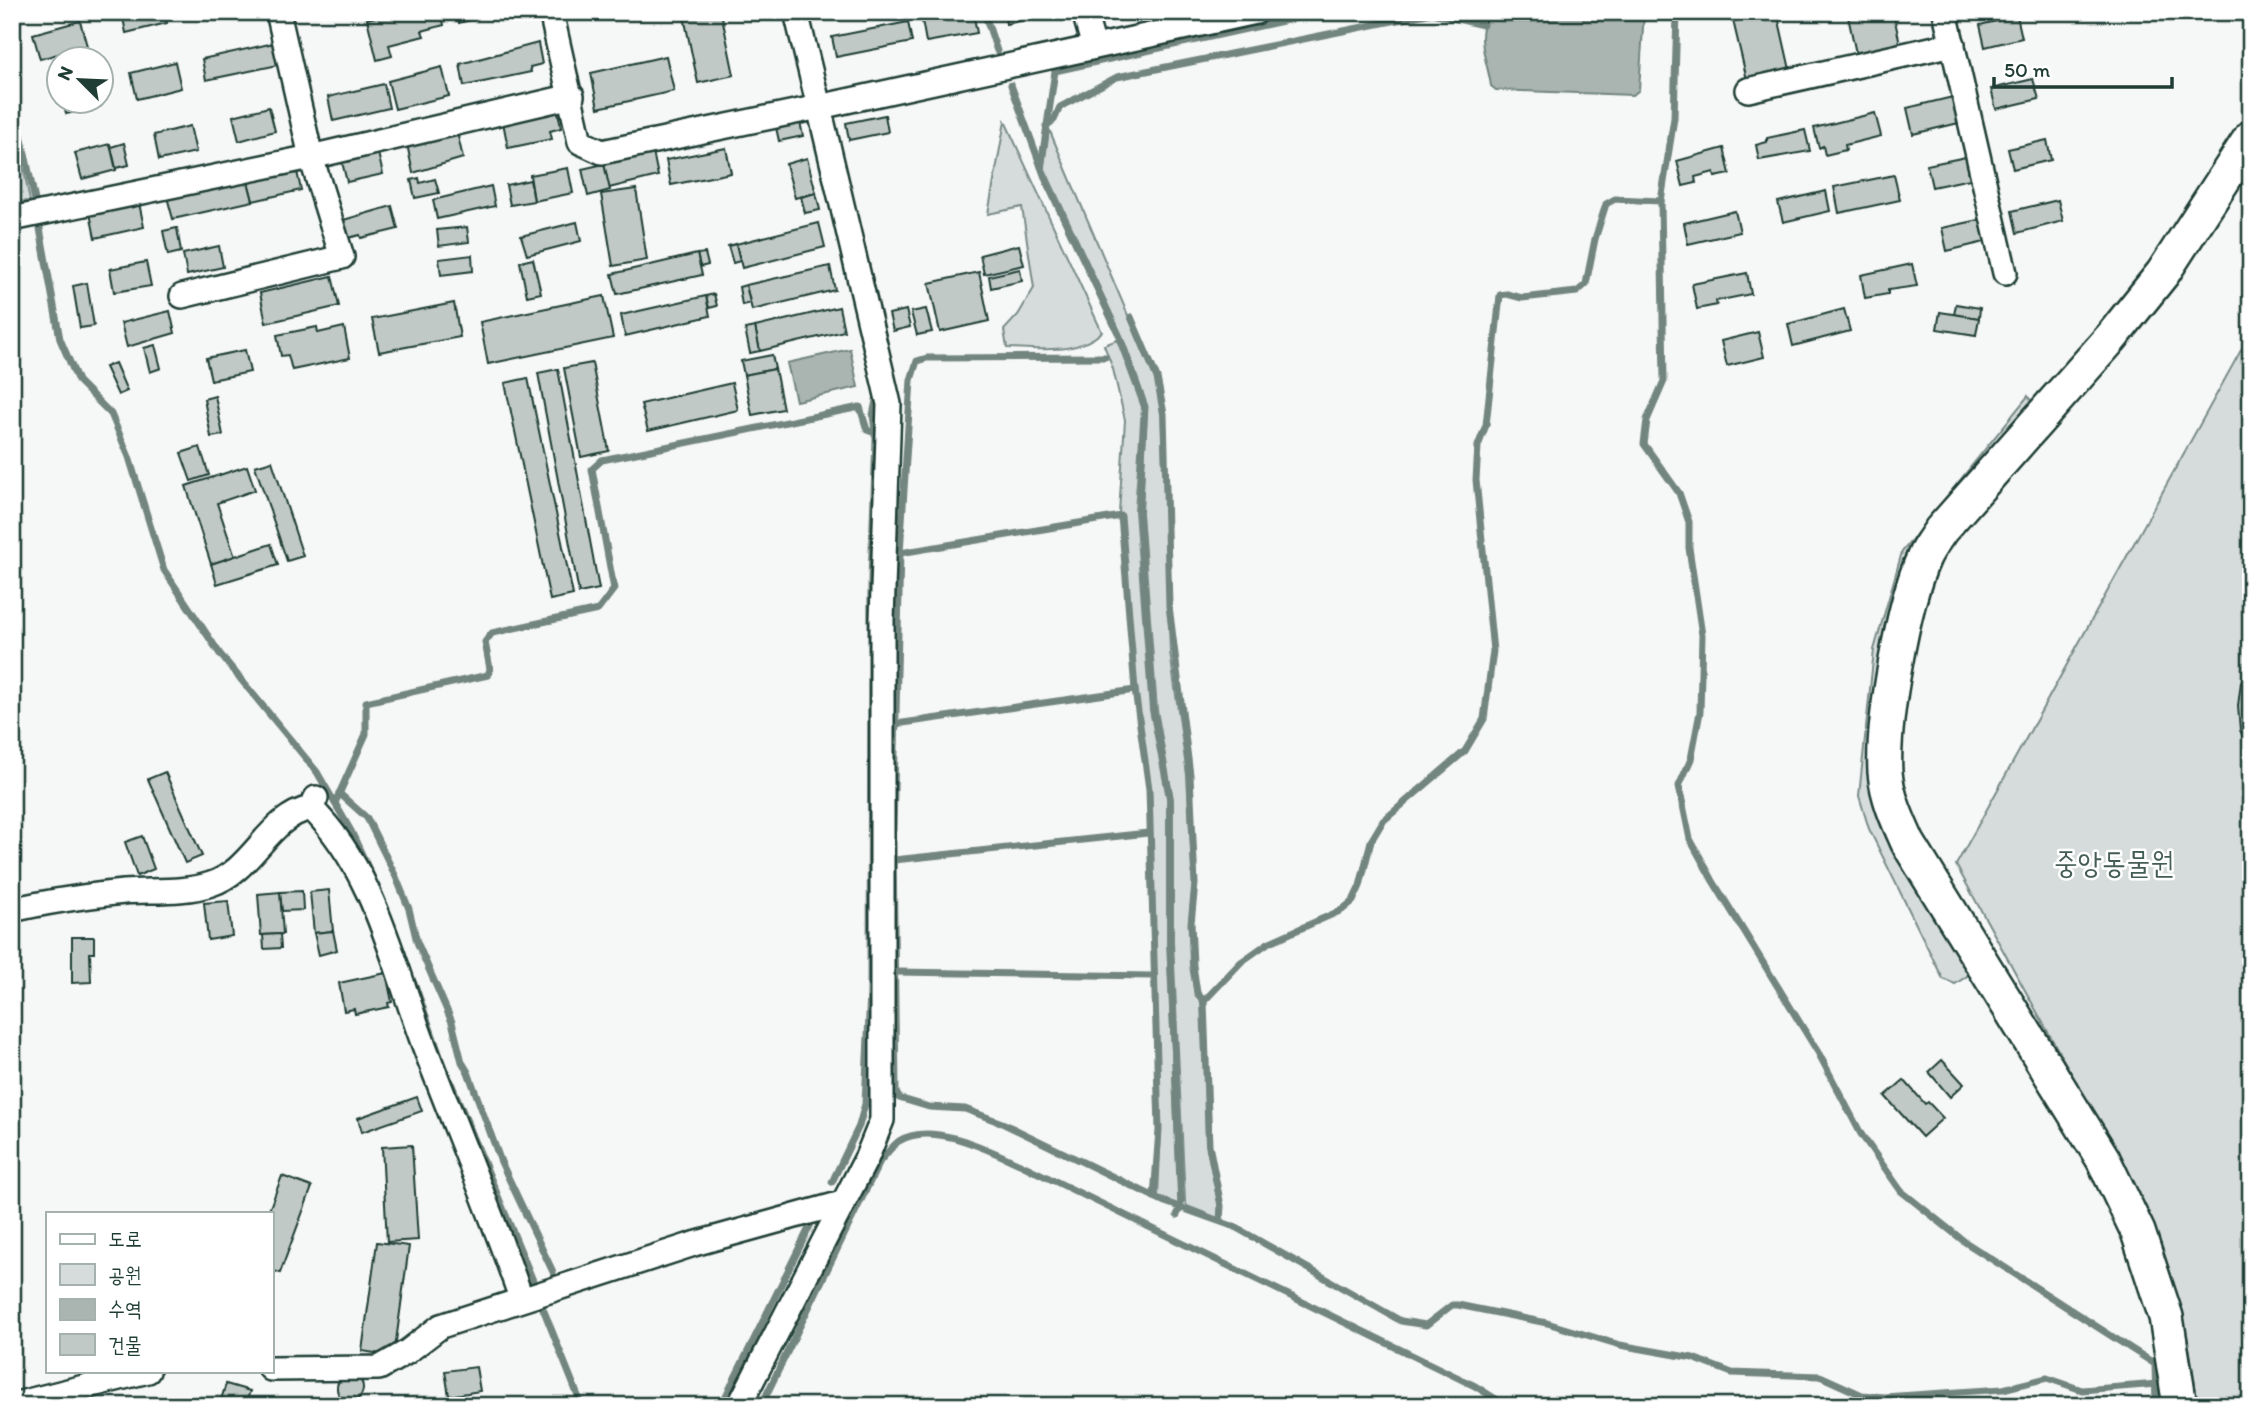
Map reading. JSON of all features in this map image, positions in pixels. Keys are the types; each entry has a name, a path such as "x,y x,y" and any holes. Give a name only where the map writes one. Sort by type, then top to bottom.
{"street":[{"path":"182,296 342,257 311,157 278,12"},
{"path":"551,12 572,96 580,142 602,152 1256,12"},
{"path":"739,1406 867,1157 882,1120 884,1086 882,620 889,404 796,12"},
{"path":"1084,12 1094,47"},
{"path":"1945,12 2004,273"},
{"path":"1748,90 1953,44"},
{"path":"12,219 311,157 572,96"},
{"path":"2180,1406 2166,1317 2138,1232 2103,1159 1908,843 1892,806 1885,774 1887,725 1912,590 1924,556 1941,530 2110,339 2163,272 2251,137"},
{"path":"12,911 48,902 211,884 241,867 277,825 294,811 314,803 347,851 379,919 522,1298"},
{"path":"273,1369 379,1368 407,1352 441,1326 694,1244 842,1203"},
{"path":"12,1405 144,1372"}],"green space":[{"path":"12,109 30,201 12,202"},
{"path":"1005,121 1102,332 1080,345 1057,349 1007,348 1004,330 1018,315 1034,288 1022,207 988,214"},
{"path":"1049,129 1155,379 1161,414 1170,652 1187,775 1193,883 1189,922 1190,966 1195,994 1201,1002 1206,1145 1219,1206 1218,1218 1187,1206 1185,1201 1173,942 1173,800 1157,710 1142,513 1147,406 1122,336 1044,167"},
{"name":"중앙동물원","path":"2251,332 2251,1406 2197,1406 2181,1311 2151,1219 1956,865"},
{"path":"1117,340 1142,407 1135,511 1150,710 1167,798 1167,942 1179,1205 1158,1196 1161,1130 1150,788 1136,690 1122,515 1119,513 1125,420 1113,369 1104,345"},
{"path":"2028,396 2036,409 1931,532 1874,733 1973,972 1955,984 1943,979 1869,829 1859,796 1874,650 1902,552"}],"water":[{"path":"1518,12 1644,12 1639,90 1633,95 1496,90 1491,86 1483,51 1484,25 1487,17"},
{"path":"850,349 858,387 796,401 787,363"}],"building":[{"path":"164,12 167,23 126,33 122,13"},
{"path":"396,12 441,12 444,25 422,31 424,36 389,45 392,56 377,60 367,19"},
{"path":"456,12 500,12 459,23"},
{"path":"683,12 721,12 734,75 698,83"},
{"path":"930,12 973,12 977,33 926,42 922,20 931,18"},
{"path":"1004,12 1049,12 1049,15 1006,24"},
{"path":"1731,12 1777,12 1791,74 1748,84"},
{"path":"1847,12 1893,12 1901,48 1857,58"},
{"path":"2017,16 2022,38 1985,47 1980,25"},
{"path":"80,21 87,46 46,46 46,57 40,59 33,34"},
{"path":"908,22 912,42 836,57 832,37"},
{"path":"274,43 278,65 206,80 202,59"},
{"path":"538,43 542,64 530,67 531,72 464,86 460,64"},
{"path":"666,56 674,91 598,108 591,73"},
{"path":"175,62 181,88 137,99 131,73"},
{"path":"442,67 449,96 395,109 388,81"},
{"path":"2033,79 2039,99 1996,109 1991,89"},
{"path":"384,84 389,108 333,121 328,97"},
{"path":"1957,96 1963,122 1913,134 1907,108"},
{"path":"269,107 275,131 239,141 233,116"},
{"path":"558,111 561,128 550,131 552,139 508,148 503,122"},
{"path":"1875,113 1881,136 1845,145 1846,150 1825,155 1823,146 1819,148 1814,128"},
{"path":"885,115 888,132 849,140 846,123"},
{"path":"799,117 803,136 779,141 775,123"},
{"path":"190,126 196,152 159,160 154,135"},
{"path":"1805,130 1810,151 1759,160 1756,145 1767,142 1767,138"},
{"path":"457,132 463,158 413,173 407,144"},
{"path":"2047,140 2051,160 2013,169 2008,149"},
{"path":"124,143 129,165 116,168 111,147"},
{"path":"110,144 116,170 82,179 75,153"},
{"path":"726,148 731,173 671,185 666,160"},
{"path":"1724,148 1730,174 1715,177 1714,172 1695,177 1696,183 1683,186 1677,161"},
{"path":"377,149 383,174 347,182 341,158"},
{"path":"653,152 658,176 609,188 604,164"},
{"path":"1966,157 1970,179 1932,187 1927,165"},
{"path":"807,158 816,193 795,198 786,164"},
{"path":"604,164 610,190 588,196 582,169"},
{"path":"296,167 301,190 253,201 247,178"},
{"path":"568,168 573,193 534,201 530,175"},
{"path":"1894,175 1900,200 1839,213 1834,187"},
{"path":"247,178 253,201 173,219 167,197"},
{"path":"419,178 420,183 435,179 439,193 415,198 411,180"},
{"path":"530,180 534,201 510,205 506,185"},
{"path":"491,186 495,206 437,219 433,200"},
{"path":"636,189 647,260 613,266 601,194"},
{"path":"1826,191 1830,211 1783,222 1778,202"},
{"path":"816,193 820,210 805,213 801,197"},
{"path":"2058,200 2063,221 2017,233 2012,211"},
{"path":"139,203 144,227 95,238 90,213"},
{"path":"392,206 398,229 361,238 360,235 344,239 340,221"},
{"path":"1735,211 1740,232 1688,244 1684,223"},
{"path":"1984,219 1989,241 1947,251 1942,228"},
{"path":"577,222 581,241 527,255 521,236"},
{"path":"819,223 825,247 742,268 736,244"},
{"path":"467,227 469,242 439,246 437,230"},
{"path":"177,228 181,252 168,255 163,231"},
{"path":"736,244 740,261 733,263 728,246"},
{"path":"1019,245 1024,265 984,274 980,255"},
{"path":"219,246 223,267 187,275 183,254"},
{"path":"705,253 708,265 700,267 697,254"},
{"path":"697,254 702,275 617,294 612,274"},
{"path":"472,255 473,271 441,275 439,259"},
{"path":"533,259 541,293 527,296 520,262"},
{"path":"146,262 151,286 114,292 110,269"},
{"path":"1912,264 1917,286 1888,290 1888,294 1865,298 1861,275"},
{"path":"830,266 835,290 752,310 746,285"},
{"path":"1020,269 1022,281 991,288 989,276"},
{"path":"979,272 989,321 940,332 929,283"},
{"path":"1747,273 1751,294 1716,301 1717,305 1697,309 1692,284"},
{"path":"332,276 339,306 266,323 260,293"},
{"path":"87,283 94,326 80,328 73,286"},
{"path":"746,285 750,303 742,305 739,287"},
{"path":"714,294 717,306 709,308 706,296"},
{"path":"604,296 613,338 488,364 480,322"},
{"path":"706,296 710,316 625,336 621,315"},
{"path":"454,303 460,337 379,352 372,319"},
{"path":"1956,304 1980,308 1979,318 1954,315"},
{"path":"839,307 844,331 760,351 755,327"},
{"path":"926,309 932,332 917,335 911,312"},
{"path":"1844,309 1850,331 1793,346 1788,324"},
{"path":"906,310 910,327 893,331 889,314"},
{"path":"170,311 175,333 127,347 121,323"},
{"path":"1940,312 1979,318 1976,335 1937,329"},
{"path":"317,327 318,333 344,327 350,358 292,370 288,355 281,356 277,335"},
{"path":"755,327 760,351 750,353 745,329"},
{"path":"1758,332 1764,357 1727,366 1721,341"},
{"path":"155,345 161,368 150,372 144,348"},
{"path":"245,350 250,372 211,380 206,358"},
{"path":"772,355 775,369 744,375 741,361"},
{"path":"115,363 127,391 118,395 105,367"},
{"path":"592,363 609,451 581,457 564,368"},
{"path":"558,369 599,589 579,593 538,373"},
{"path":"775,369 783,409 752,415 744,375"},
{"path":"528,378 573,595 550,600 505,383"},
{"path":"732,383 738,410 648,431 641,404"},
{"path":"215,396 223,435 211,437 204,399"},
{"path":"200,447 209,475 191,481 181,453"},
{"path":"272,461 303,556 287,561 255,466"},
{"path":"247,466 255,490 217,503 235,557 211,564 186,486"},
{"path":"271,544 278,565 217,584 211,564"},
{"path":"2251,660 2251,754 2240,730 2238,706 2241,682"},
{"path":"165,772 202,856 185,863 148,779"},
{"path":"142,836 154,869 137,876 125,842"},
{"path":"329,890 333,931 314,933 310,892"},
{"path":"302,891 303,910 282,911 280,892"},
{"path":"280,892 283,934 261,935 258,894"},
{"path":"228,901 232,936 208,940 204,903"},
{"path":"333,931 337,950 319,955 314,933"},
{"path":"280,934 281,948 264,949 263,935"},
{"path":"72,937 94,937 94,953 90,953 91,982 72,983"},
{"path":"386,973 392,1002 388,1003 389,1007 355,1014 354,1009 344,1011 339,983"},
{"path":"1942,1060 1964,1084 1950,1097 1929,1072"},
{"path":"1904,1080 1925,1104 1928,1102 1943,1118 1922,1137 1885,1096"},
{"path":"417,1097 422,1111 362,1132 358,1118"},
{"path":"412,1145 418,1240 387,1242 382,1147"},
{"path":"282,1176 312,1187 280,1273 273,1271 273,1212 268,1212"},
{"path":"377,1242 409,1246 394,1356 362,1351"},
{"path":"476,1367 480,1391 449,1396 445,1371"},
{"path":"350,1375 359,1379 363,1388 359,1397 350,1401 341,1397 337,1388 341,1379"},
{"path":"226,1384 250,1391 245,1406 219,1406"}],"waterway":[{"path":"984,12 997,51"},
{"path":"1041,166 1055,71 1324,12"},
{"path":"1220,1220 1221,1206 1209,1145 1204,1001 1241,962 1268,943 1342,910 1353,901 1360,886 1371,841 1383,821 1465,751 1484,719 1493,651 1476,480 1478,446 1486,425 1500,295 1522,298 1577,292 1586,284 1595,239 1606,204 1615,199 1661,201 1674,118 1677,12"},
{"path":"1046,126 1054,120 1060,107 1117,77 1432,13 1483,25"},
{"path":"1011,85 1047,183 1120,337 1145,407 1139,512 1153,709 1170,797 1170,942 1181,1207 1177,1215"},
{"path":"12,93 36,205 12,206"},
{"path":"1661,201 1664,381 1647,420 1644,444 1679,493 1689,522 1689,548 1702,635 1700,712 1691,759 1679,786 1690,839 1819,1054 1861,1134 1901,1191 1965,1242 2155,1364 2156,1406"},
{"path":"39,223 60,339 78,381 111,414 129,457 164,570 220,654 317,772 351,831 372,876"},
{"path":"1131,317 1157,378 1164,414 1169,606 1190,775 1195,884 1191,923 1193,965 1197,993 1204,1001"},
{"path":"893,830 900,553 911,380 917,361 927,358 1105,357"},
{"path":"832,1182 859,1126 865,1104 870,992 871,579 876,438 873,415 877,396"},
{"path":"335,803 366,734 366,702 488,675 490,669 485,642 492,633 598,610 614,589 592,469 602,460 860,407 867,430 875,433"},
{"path":"900,553 1121,516 1135,690 1149,789 1159,1130 1154,1197"},
{"path":"896,724 1135,690"},
{"path":"339,793 367,818 396,877 409,909 417,942 452,1022 462,1062 501,1162 553,1272"},
{"path":"894,860 1148,833"},
{"path":"893,842 896,1092 899,1098 929,1107 965,1109 1002,1123 1165,1202 1235,1227 1401,1321 1426,1325 1452,1305 1458,1305 1547,1323 1620,1345 1693,1358 1732,1373 1820,1376 1862,1395 1884,1397 2003,1389 2047,1378 2082,1390 2158,1384"},
{"path":"895,972 1153,976"},
{"path":"415,985 440,1056"},
{"path":"447,1073 534,1283"},
{"path":"761,1406 880,1161 899,1141 912,1135 928,1134 961,1140 1022,1165 1475,1386 1507,1406"},
{"path":"721,1406 810,1226"},
{"path":"542,1306 582,1406"}]}
